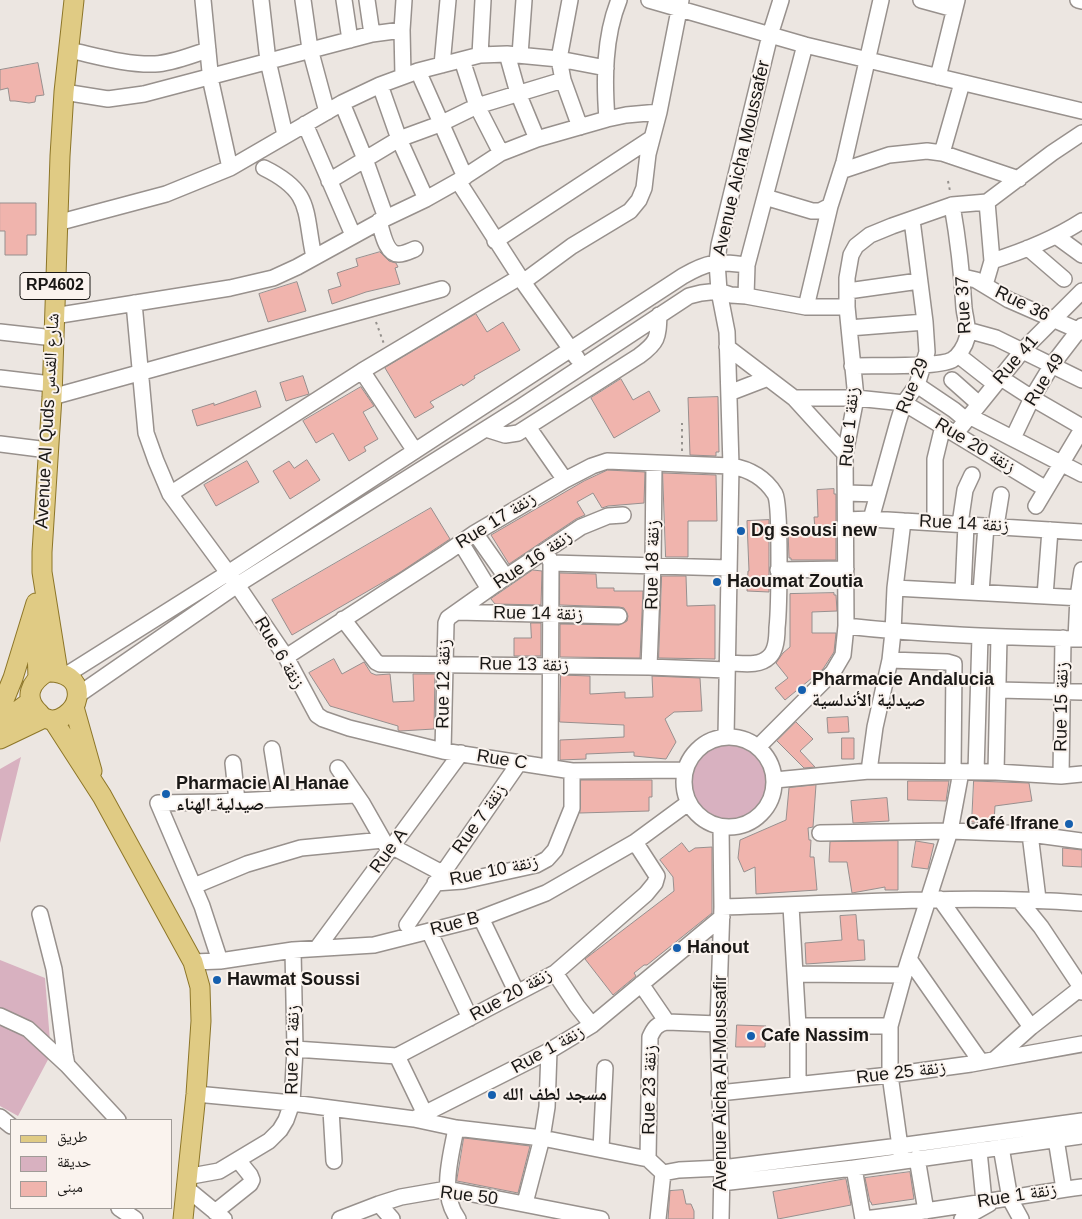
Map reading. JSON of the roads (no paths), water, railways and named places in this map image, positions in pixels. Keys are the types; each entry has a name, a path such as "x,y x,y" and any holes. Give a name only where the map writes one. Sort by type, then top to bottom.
{"main road":[{"name":"Avenue Al Quds شارع القدس","path":"38,678 36,603 42,572 43,517 54,338 57,223 64,92 74,0"},
{"name":"Avenue Al Quds شارع القدس","path":"42,572 62,673"},
{"path":"0,710 13,678 36,603"},
{"path":"38,678 47,672 62,673"},
{"name":"RP4602","path":"62,673 72,680 76,687 76,701 97,788"},
{"name":"RP4602","path":"38,678 31,688 31,701 36,710 49,719 97,788 192,962 200,987 201,1021 196,1094 183,1219"},
{"path":"0,724 31,701"},
{"path":"0,739 49,719 68,714 76,701"}],"street":[{"path":"203,0 211,76 230,168"},
{"path":"261,0 268,61 285,136"},
{"path":"303,0 310,49 326,112"},
{"path":"344,0 350,40"},
{"path":"368,0 372,34"},
{"path":"403,76 402,30 404,0"},
{"path":"442,66 448,0"},
{"path":"480,55 483,0"},
{"path":"524,0 513,55 518,93 537,139"},
{"path":"570,0 560,59 563,80 580,127"},
{"path":"607,119 604,87 611,29 619,0"},
{"path":"649,0 680,4 804,45 1082,111"},
{"name":"Avenue Aicha Moussafer","path":"726,737 731,466 727,332 719,292 717,262 719,245 770,35 781,0"},
{"path":"806,307 830,206 841,171 881,0"},
{"path":"921,0 955,5 938,77"},
{"path":"1078,0 1082,1"},
{"path":"170,494 388,355 521,280 630,211 636,205 644,188 652,138 659,112 680,4"},
{"path":"64,92 108,99 144,94 310,49 372,34 402,30"},
{"path":"746,296 747,265 804,45"},
{"path":"69,50 117,60 154,64 208,50"},
{"path":"57,223 166,194 230,168 342,103 380,85 418,71 480,55 513,55 560,59 606,68"},
{"path":"462,60 477,106 501,153"},
{"path":"418,71 461,179 495,241 582,366"},
{"path":"329,181 399,139 440,124 477,106 563,80"},
{"path":"942,153 962,83"},
{"path":"380,85 399,139 426,199"},
{"path":"342,103 365,160 383,220 387,246 391,252 400,254 415,249"},
{"path":"54,316 230,288 273,278 426,199 501,153 537,139 607,119 659,112"},
{"path":"305,124 353,236"},
{"path":"985,285 992,261 987,202 1082,133"},
{"path":"495,241 652,138"},
{"path":"841,171 889,155 923,151 942,153 1019,179"},
{"path":"264,168 292,185 306,207 314,257"},
{"path":"765,197 812,211 820,211 830,206"},
{"name":"Rue 1 زنقة","path":"758,747 833,672 843,655 846,626 845,454 856,398 847,307 848,264 856,246 870,235 952,205 987,202"},
{"name":"Rue 37","path":"852,366 924,364 949,361 958,355 965,343 967,330 963,277 952,205"},
{"name":"Rue 29","path":"871,519 904,403 917,385 927,352 912,220"},
{"path":"992,261 1056,236 1082,221"},
{"path":"1056,236 1082,255"},
{"path":"1028,248 1064,279"},
{"path":"62,673 228,572 683,276 701,266 717,262 747,265"},
{"name":"Rue 36","path":"963,277 976,280 1009,300 1081,329"},
{"path":"848,291 918,281"},
{"path":"0,378 51,390 140,373 442,289"},
{"name":"Rue 41","path":"950,430 967,418 1023,350 1082,291"},
{"path":"76,701 237,585 486,429 689,296 719,292 806,307 847,307"},
{"name":"Rue 6 زنقة","path":"134,303 146,433 170,494 228,572 286,657 312,707 323,719"},
{"path":"486,429 514,435 649,348 658,337 659,315"},
{"path":"849,328 925,322"},
{"name":"Rue 49","path":"1014,438 1032,398 1052,365 1081,329"},
{"path":"967,330 996,338 1082,380"},
{"path":"0,332 54,338"},
{"path":"727,347 794,398 845,454"},
{"path":"958,355 998,381 1032,398 1082,428 1036,506"},
{"path":"362,371 415,451"},
{"path":"729,393 768,378"},
{"path":"952,380 979,404"},
{"path":"917,385 967,418 1014,438 1082,474"},
{"path":"794,398 856,398 904,403"},
{"name":"Rue 20 زنقة","path":"904,403 1046,488"},
{"path":"528,427 565,480"},
{"path":"935,523 935,459 950,430"},
{"path":"0,444 48,450"},
{"name":"Rue 17 زنقة","path":"286,657 475,533 565,480 607,460 731,466 744,468 756,475 776,496 778,510 778,570"},
{"name":"Rue 18 زنقة","path":"649,667 654,463"},
{"path":"962,591 965,490 972,475"},
{"path":"846,493 878,494"},
{"path":"981,592 991,526 1001,495"},
{"name":"Rue 16 زنقة","path":"452,615 506,577 548,557 581,527 608,516 623,515"},
{"name":"Rue 14 زنقة","path":"846,520 871,519 1082,532"},
{"path":"869,771 875,727 890,660 894,632 895,588 903,521"},
{"path":"1045,596 1050,530"},
{"path":"475,533 506,577"},
{"path":"461,543 489,589"},
{"path":"550,767 551,666 548,557 653,565 729,568"},
{"path":"778,570 846,569"},
{"name":"Rue 13 زنقة","path":"343,619 376,662 380,664 728,666 764,661 770,656 774,648 777,628 778,570"},
{"name":"Rue 15 زنقة","path":"1060,776 1062,692 1080,598 1082,570"},
{"path":"895,588 1080,598"},
{"name":"Rue 14 زنقة","path":"452,615 550,614 619,616"},
{"name":"Rue 12 زنقة","path":"443,751 446,623 452,615"},
{"path":"846,626 894,632 1073,638"},
{"path":"926,1211 910,1160 899,1146 890,1075 890,1026 909,960 934,899 950,831 963,772 980,636"},
{"path":"996,772 999,637"},
{"path":"890,660 947,662 954,664 963,772"},
{"path":"998,690 1082,692"},
{"name":"Rue C","path":"323,719 349,728 443,751 572,771 685,770"},
{"path":"726,737 738,738 758,747 770,762 775,780 774,792 764,812 755,820 733,828 711,824 694,812 688,803 684,781 685,770 693,756 705,744 715,739 726,737"},
{"path":"272,749 280,799"},
{"name":"Rue A","path":"318,947 388,846 461,753"},
{"path":"233,763 237,801"},
{"name":"Rue 7 زنقة","path":"406,925 520,763"},
{"path":"338,768 388,846 439,878"},
{"name":"Rue 10 زنقة","path":"439,878 463,881 536,864 547,859 555,850 572,808 572,771"},
{"path":"775,780 869,771 996,772 1081,776"},
{"path":"220,961 194,886 158,803 356,795"},
{"name":"Rue B","path":"192,962 220,961 318,947 374,945 481,918 546,893 635,842 688,803"},
{"name":"Avenue Aicha Al-Moussafir","path":"721,827 722,912 718,1024 722,1168 721,1219"},
{"path":"820,833 950,831 1030,834 1082,841"},
{"path":"1030,834 1038,899"},
{"name":"Rue 20 زنقة","path":"397,1056 555,972 646,894 655,884 657,876 635,842"},
{"path":"194,886 247,864 301,848 388,846"},
{"path":"934,899 1031,1026"},
{"path":"722,912 791,906 934,899 1038,899 1082,903"},
{"path":"909,960 988,1061 1031,1026 1082,989 1041,927 1019,900"},
{"path":"791,906 798,1026 798,1084"},
{"name":"Rue 1 زنقة","path":"420,1117 549,1052 592,1025 722,912"},
{"path":"40,914 54,969 67,1066"},
{"path":"481,918 517,993"},
{"path":"430,931 470,1018"},
{"name":"Rue 21 زنقة","path":"186,1182 219,1171 269,1142 280,1130 292,1103 295,1049 293,950"},
{"path":"555,972 592,1025"},
{"path":"795,974 904,975"},
{"path":"640,984 667,1022"},
{"path":"0,1016 28,1029 67,1066 117,1119"},
{"name":"Rue 23 زنقة","path":"648,1159 650,1037 654,1028 659,1024 667,1022 718,1024"},
{"path":"798,1026 890,1026"},
{"name":"Rue 25 زنقة","path":"720,1093 890,1075 988,1061 1082,1044"},
{"path":"295,1049 397,1056 420,1117"},
{"path":"525,1203 542,1138 547,1107 549,1052"},
{"path":"601,1149 604,1068"},
{"path":"196,1094 292,1103 331,1110 420,1117 456,1128 542,1138 648,1159 663,1173"},
{"path":"331,1110 334,1161"},
{"path":"0,1117 10,1125"},
{"path":"663,1173 678,1170 722,1168 1082,1121"},
{"path":"456,1128 447,1189 451,1210 458,1219"},
{"path":"721,1183 854,1168 1082,1136"},
{"path":"1056,1140 1064,1189"},
{"path":"996,1200 1001,1147"},
{"path":"979,1151 996,1200 1021,1219"},
{"path":"186,1182 220,1215 252,1180 238,1160"},
{"path":"854,1168 863,1219"},
{"path":"658,1219 663,1173"},
{"name":"Rue 1 زنقة","path":"863,1219 1082,1186"},
{"name":"Rue 50","path":"340,1219 379,1204 420,1193 447,1189 601,1219"},
{"path":"962,1219 996,1200"},
{"path":"379,1204 392,1219"}],"place":[{"name":"Dg ssousi new","path":"741,531"},
{"name":"Haoumat Zoutia","path":"717,582"},
{"name":"Pharmacie Andalucia صيدلية الأندلسية","path":"802,690"},
{"name":"Pharmacie Al Hanae صيدلية الهناء","path":"166,794"},
{"name":"Café Ifrane","path":"1069,824"},
{"name":"Hanout","path":"677,948"},
{"name":"Hawmat Soussi","path":"217,980"},
{"name":"Cafe Nassim","path":"751,1036"},
{"name":"مسجد لطف الله","path":"492,1095"}]}
